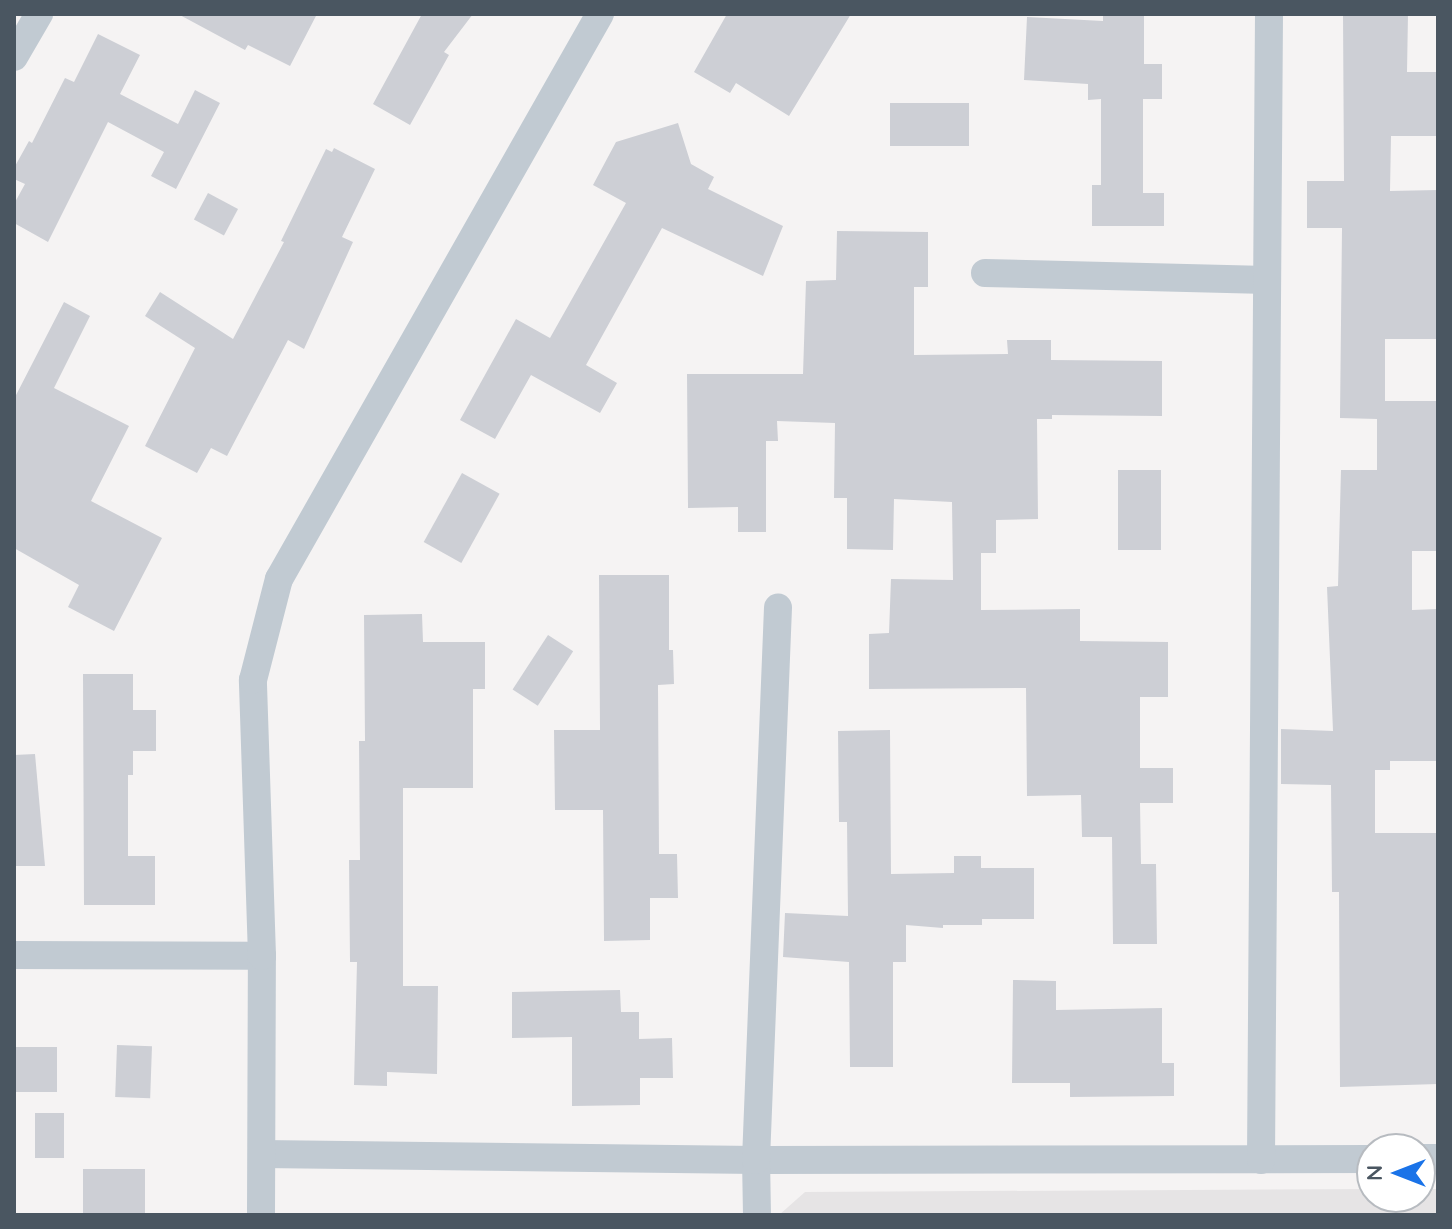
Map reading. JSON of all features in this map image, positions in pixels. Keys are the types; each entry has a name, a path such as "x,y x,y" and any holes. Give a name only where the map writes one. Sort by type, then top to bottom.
{"street":[{"path":"14,57 39,14"},
{"path":"261,1215 262,956 253,680 279,579 600,14"},
{"path":"1261,1160 1269,14"},
{"path":"985,273 1267,280"},
{"path":"757,1215 756,1160 778,607"},
{"path":"14,955 262,956"},
{"path":"262,1154 756,1160 1356,1159"}],"shaded area":[{"path":"1356,1189 1356,1213 1436,1213 1438,1189 1438,1215 779,1215 805,1192"}],"building":[{"path":"178,14 317,14 290,66 248,45 245,50"},
{"path":"422,14 473,14 444,52 449,55 410,125 373,104"},
{"path":"727,14 851,14 789,116 736,83 730,93 694,72"},
{"path":"1103,14 1144,14 1144,64 1162,64 1162,99 1143,99 1143,193 1164,193 1164,226 1092,226 1092,185 1101,185 1101,99 1088,100 1088,84 1024,80 1027,17 1103,21"},
{"path":"1343,14 1408,14 1407,72 1438,72 1438,136 1391,136 1390,191 1438,190 1438,339 1385,339 1385,401 1438,401 1438,551 1412,551 1412,610 1438,609 1438,761 1390,761 1390,770 1375,770 1375,833 1438,833 1438,1084 1340,1087 1339,892 1332,892 1331,785 1281,784 1281,729 1333,731 1327,587 1338,586 1341,470 1377,470 1377,419 1340,418 1342,228 1307,228 1307,181 1344,181"},
{"path":"98,34 140,55 120,94 178,124 195,90 220,103 176,189 151,176 164,152 108,122 48,242 14,223 14,204 25,184 14,179 14,168 29,141 32,143 65,78 74,82"},
{"path":"890,103 969,103 969,146 890,146"},
{"path":"678,123 691,164 714,177 708,189 783,226 763,276 662,228 586,365 617,383 600,413 531,375 495,439 460,420 516,319 550,338 626,203 593,185 616,142"},
{"path":"334,148 375,169 342,237 353,242 304,349 288,340 227,456 211,448 197,473 145,446 195,348 145,316 160,292 233,339 284,242 281,241 326,149 332,152"},
{"path":"208,193 238,209 224,235 194,219"},
{"path":"837,231 928,232 928,287 914,287 914,355 1008,354 1007,340 1051,340 1051,360 1162,361 1162,416 1052,415 1052,419 1037,419 1038,519 996,520 996,553 981,553 981,610 1080,609 1080,641 1168,642 1168,697 1140,697 1140,768 1173,768 1173,803 1140,803 1141,864 1156,864 1157,944 1113,944 1112,837 1082,837 1081,795 1027,796 1026,688 869,689 869,634 889,633 891,579 953,580 952,502 894,499 893,550 847,549 847,498 834,498 835,423 777,421 778,441 766,441 766,532 738,532 738,507 688,508 687,374 803,374 806,281 836,280"},
{"path":"64,302 90,316 54,388 129,426 91,501 162,538 114,631 68,607 79,585 14,548 14,399"},
{"path":"1118,470 1161,470 1161,550 1118,550"},
{"path":"462,473 500,494 461,563 424,542"},
{"path":"599,575 669,575 669,650 673,650 674,684 658,685 659,854 677,854 678,898 650,898 650,940 604,941 603,810 555,810 554,730 600,730"},
{"path":"422,614 423,642 485,642 485,689 473,689 473,788 403,788 403,986 438,986 437,1074 387,1072 387,1086 354,1085 357,962 350,962 349,860 360,860 359,741 365,741 364,615"},
{"path":"548,635 573,651 538,706 513,690"},
{"path":"83,674 133,674 133,710 156,710 156,751 133,751 133,775 128,775 128,856 155,856 155,905 84,905"},
{"path":"890,730 891,874 954,873 954,856 981,856 981,868 1034,868 1034,919 982,919 982,925 943,925 943,928 906,925 906,962 893,962 893,1067 850,1067 849,962 783,957 785,913 848,916 847,822 839,822 838,731"},
{"path":"35,754 45,866 14,866 14,755"},
{"path":"1013,980 1056,981 1056,1010 1162,1008 1162,1063 1174,1063 1174,1096 1070,1097 1070,1083 1012,1083"},
{"path":"620,990 621,1012 639,1012 639,1039 672,1038 673,1078 640,1078 640,1105 572,1106 572,1037 512,1038 512,992"},
{"path":"117,1045 152,1046 150,1098 115,1097"},
{"path":"14,1047 57,1047 57,1092 14,1092"},
{"path":"35,1113 64,1113 64,1158 35,1158"},
{"path":"83,1169 145,1169 145,1215 83,1215"}]}
